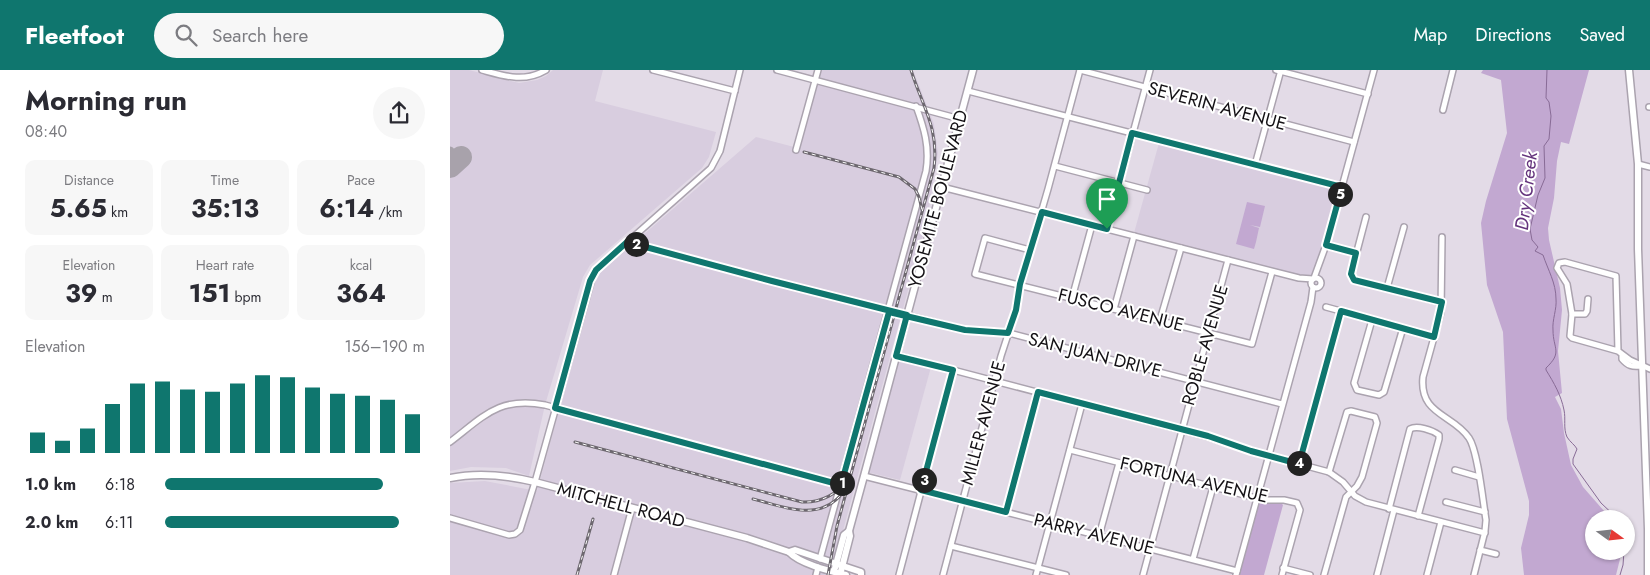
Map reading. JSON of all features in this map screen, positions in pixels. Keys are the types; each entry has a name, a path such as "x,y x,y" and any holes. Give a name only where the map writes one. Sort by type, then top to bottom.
{"main road":[{"name":"YOSEMITE BOULEVARD","path":"839,572 973,70"},
{"path":"1629,70 1638,164 1638,249 1648,575"},
{"name":"MITCHELL ROAD","path":"450,478 505,474 747,538 789,552 793,556 818,567 839,572"},
{"name":"MITCHELL ROAD","path":"789,552 795,550 820,559 839,572"},
{"path":"839,572 861,572 861,575"}],"street":[{"path":"482,70 520,78 532,76 546,70"},
{"path":"653,70 735,91"},
{"path":"450,518 506,534 515,534 521,527 590,281 596,270 711,168 720,151 740,70"},
{"path":"777,70 960,119"},
{"path":"796,150 818,70"},
{"name":"SEVERIN AVENUE","path":"1080,70 1354,142"},
{"name":"MILLER AVENUE","path":"943,575 1008,333 1016,310 1020,284 1042,212 1080,70"},
{"path":"1107,229 1150,70"},
{"path":"1255,165 1279,70 1368,94"},
{"path":"1236,573 1374,70"},
{"path":"1443,110 1454,70"},
{"path":"968,91 1342,187"},
{"path":"820,559 889,312 927,162 926,136 916,106"},
{"path":"1638,164 1650,167"},
{"path":"1054,166 1147,190"},
{"path":"942,187 1315,283"},
{"path":"1366,217 1351,274 1354,280 1442,302"},
{"path":"1072,298 1092,225"},
{"path":"1387,288 1404,227"},
{"path":"1114,308 1134,236"},
{"path":"1442,237 1442,302 1424,377 1424,392 1434,410 1462,430 1470,438 1474,449 1486,524 1474,575"},
{"name":"FUSCO AVENUE","path":"1030,250 984,238 975,274 1252,344 1272,272"},
{"name":"SAN JUAN DRIVE","path":"627,242 889,312 965,330 1008,333 1282,404"},
{"path":"1326,245 1356,253"},
{"path":"1160,320 1181,248"},
{"name":"ROBLE AVENUE","path":"1142,575 1228,260"},
{"path":"1620,353 1616,276 1561,261 1557,265 1558,271 1567,284 1572,314 1570,336 1620,353 1628,362 1650,369"},
{"path":"1572,314 1585,314 1588,299"},
{"path":"1326,307 1434,337"},
{"path":"1299,464 1341,311"},
{"path":"1372,320 1354,383 1357,390 1368,393 1379,395 1384,392 1404,328"},
{"path":"896,356 1181,429 1329,472 1343,482 1351,492 1366,502 1485,534"},
{"path":"899,575 953,370"},
{"path":"1006,512 1038,392"},
{"path":"450,442 482,416 502,406 531,403 841,485"},
{"path":"1036,575 1082,404"},
{"path":"1324,575 1346,497 1357,486 1362,477 1377,423 1373,416 1351,410 1347,412 1329,472"},
{"path":"1377,575 1410,429 1415,427 1435,432 1439,435 1418,516"},
{"name":"FORTUNA AVENUE","path":"1070,450 1257,498 1297,503 1300,510 1284,568"},
{"path":"1099,536 1119,463"},
{"path":"1454,470 1478,476"},
{"name":"PARRY AVENUE","path":"864,476 1193,559 1236,573"},
{"path":"1193,559 1213,487"},
{"path":"1446,502 1485,512"},
{"path":"614,575 632,508"},
{"path":"1427,575 1440,522"},
{"path":"950,546 1066,575"},
{"path":"1480,550 1496,554"},
{"path":"816,575 818,567"},
{"path":"1282,575 1284,568 1310,575"}],"shaded area":[{"path":"450,70 469,70 519,83 537,80 553,70 603,70 595,101 716,132 709,157 702,168 590,265 583,277 545,405 529,476 506,468 471,467 450,471"},
{"path":"821,70 913,70 934,124 938,153 927,220 831,575 450,575 450,483 485,481 537,491 594,282 598,274 756,137 794,147 813,80 818,81"},
{"path":"1483,70 1589,70 1569,144 1561,142 1548,228 1560,288 1562,310 1558,351 1562,393 1555,397 1561,409 1571,465 1583,487 1603,510 1585,510 1585,560 1620,560 1616,575 1524,575 1521,548 1529,515 1529,501 1507,419 1503,332 1487,285 1481,223 1507,133 1501,80 1481,73"},
{"path":"1159,143 1337,189 1338,192 1313,277 1134,233"},
{"path":"1247,202 1265,206 1260,227 1250,225 1259,228 1254,249 1236,244"},
{"path":"898,357 931,367 900,480 867,472"},
{"path":"1259,501 1281,503 1283,505 1264,575 1239,575"}],"waterway":[{"name":"Dry Creek","path":"1547,70 1546,98 1549,102 1551,116 1549,139 1544,146 1545,178 1538,195 1530,229 1532,240 1538,247 1535,251 1543,255 1556,293 1553,326 1556,354 1546,370 1561,399 1565,413 1567,437 1577,449 1573,464 1601,503 1608,510"},
{"name":"Dry Creek","path":"1620,575 1623,560"}],"taxiway":[{"path":"450,151 453,160 450,166"}],"runway":[{"path":"450,167 461,157"}],"railway":[{"path":"828,575 837,526 934,168 935,153 932,128 911,70"},
{"path":"804,152 899,177 915,189 922,210"},
{"path":"575,442 802,502 816,501 834,493 840,489 848,478"},
{"path":"753,499 787,508 810,510 831,504 840,496"},
{"path":"577,575 593,519"}],"route":[{"path":"1107,229 1042,212 1033,237 1020,284 1016,310 1008,333 965,330 907,315 889,312 841,485 555,408 590,281 596,270 627,242 889,312 895,313 907,315 896,356 953,370 921,490 1006,512 1038,392 1208,436 1251,451 1299,464 1341,311 1434,337 1442,302 1354,280 1351,274 1356,253 1326,245 1342,187 1132,133 1107,229"}]}
